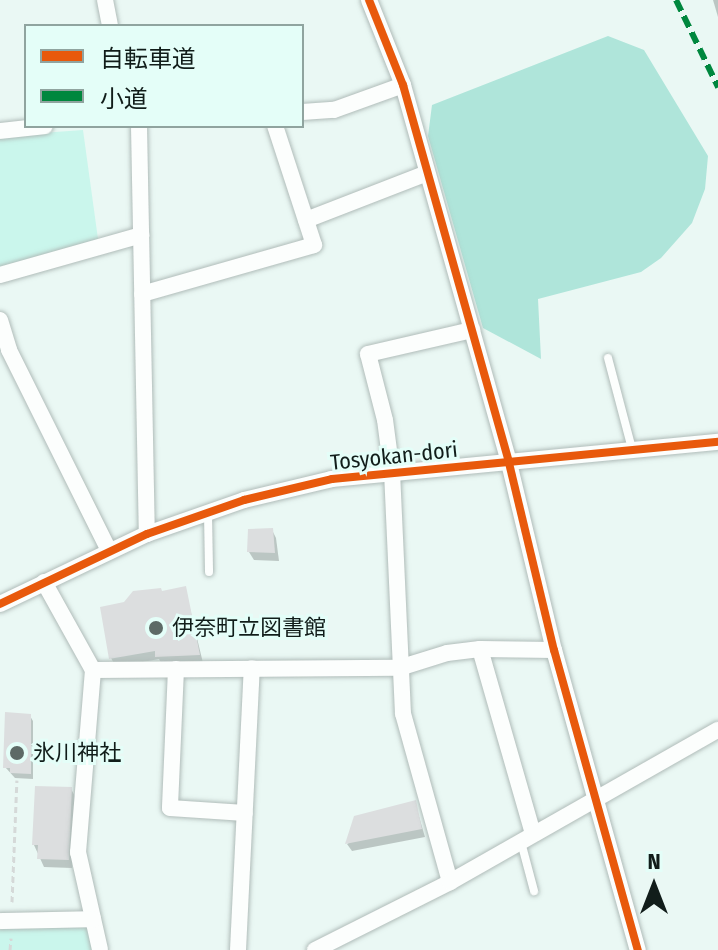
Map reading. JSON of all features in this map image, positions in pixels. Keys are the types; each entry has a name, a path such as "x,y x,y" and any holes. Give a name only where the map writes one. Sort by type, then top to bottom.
{"street":[{"path":"105,0 110,24"},
{"path":"369,0 403,85 509,463 554,650 598,797 638,950"},
{"path":"304,112 334,110 403,85"},
{"path":"1,128 24,127"},
{"path":"139,128 147,534"},
{"path":"142,294 314,245 276,128"},
{"path":"306,220 427,173"},
{"path":"0,275 141,235"},
{"path":"0,320 4,352 109,551"},
{"path":"450,882 403,714 392,473 385,420 368,354 472,330"},
{"name":"Tosyokan-dori","path":"0,604 147,534 208,513 332,479 718,442"},
{"path":"44,582 93,670 78,852 100,950"},
{"path":"93,670 399,668 447,653 480,649 554,650"},
{"path":"480,649 527,838"},
{"path":"238,950 252,668"},
{"path":"176,669 170,808 245,813"},
{"path":"315,950 450,882 718,730"},
{"path":"6,921 93,919"}],"lane":[{"path":"608,358 632,449"},
{"path":"208,513 209,572"},
{"path":"527,838 534,891"}],"path":[{"path":"10,950 6,921 17,780"}],"green space":[{"path":"608,36 644,50 708,156 705,189 692,223 661,258 641,272 538,299 541,359 483,328 428,136 432,105"},
{"path":"83,130 98,239 0,269 0,136"},
{"path":"90,921 95,950 0,950 0,924"}],"building":[{"path":"273,528 275,553 247,552 248,529"},
{"path":"186,586 200,655 155,657 155,651 109,659 100,607 124,602 133,591 161,588 162,591"},
{"path":"5,712 31,714 31,774 10,773 10,768 3,768"},
{"path":"35,786 72,787 69,860 37,859 38,845 32,845"},
{"path":"416,800 422,829 345,844 354,816"}],"marked path":[{"path":"676,0 718,87"}],"cycle path":[{"path":"369,0 403,85 509,463 554,650 638,950"},
{"path":"0,604 147,534 244,500 332,479 718,442"}],"place":[{"name":"伊奈町立図書館","path":"156,628"},
{"name":"氷川神社","path":"17,753"}]}
